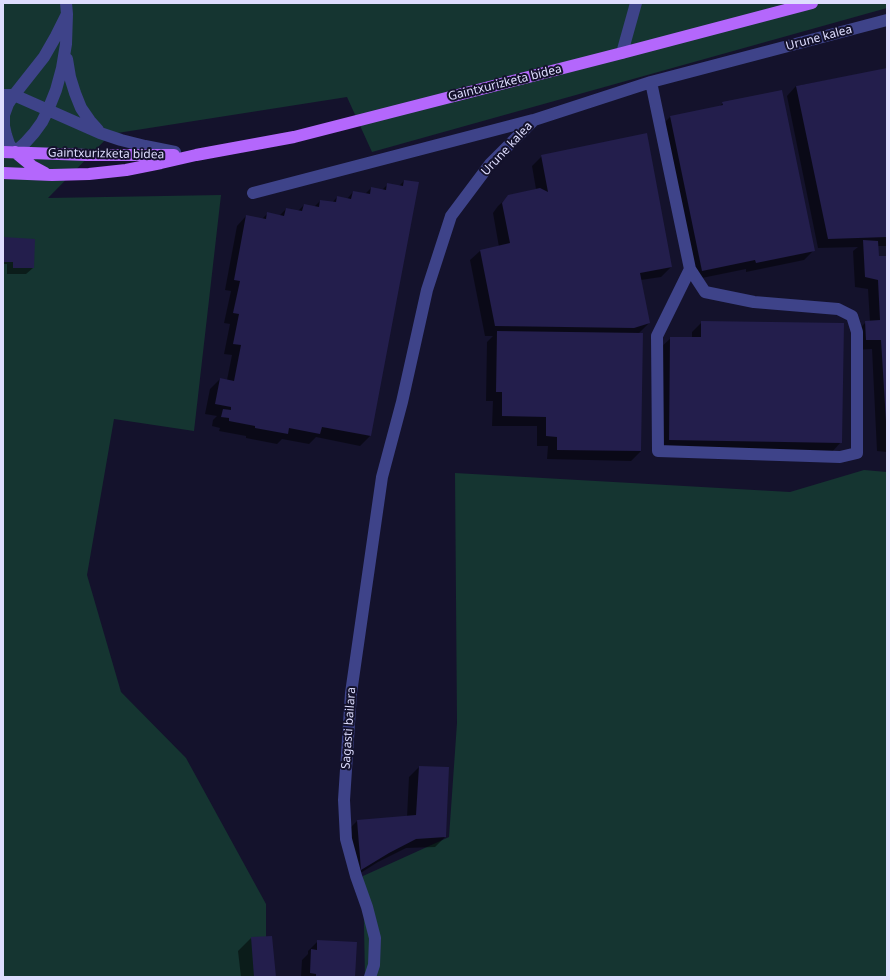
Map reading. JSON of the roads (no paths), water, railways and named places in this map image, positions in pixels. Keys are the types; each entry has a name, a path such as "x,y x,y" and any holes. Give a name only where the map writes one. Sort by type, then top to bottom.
{"main road":[{"name":"Gaintxurizketa bidea","path":"3,173 52,175 89,174 126,170 196,155 294,137 812,3"},
{"name":"Gaintxurizketa bidea","path":"9,152 86,155 196,155"},
{"name":"Gaintxurizketa bidea","path":"9,152 41,171 52,175"},
{"path":"3,159 9,152"}],"street":[{"path":"622,53 636,3"},
{"path":"66,8 66,44 70,78 81,108 100,133"},
{"path":"3,102 8,95 30,76 44,57 56,36 66,8"},
{"name":"Urune kalea","path":"382,477 402,402 427,290 451,216 490,164 534,120 651,82 887,20"},
{"path":"8,95 8,104 4,115 4,126 9,144 9,152 25,143 42,122 56,90 66,44"},
{"path":"651,82 690,269 706,292 754,302 838,309 852,316 857,332 857,453 840,457 658,451 657,336 690,269"},
{"path":"8,95 48,110 100,133 121,140 196,155"},
{"path":"253,193 534,120"},
{"name":"Sagasti bailara","path":"370,977 374,965 375,938 346,839 344,800 351,693 382,477"}]}
